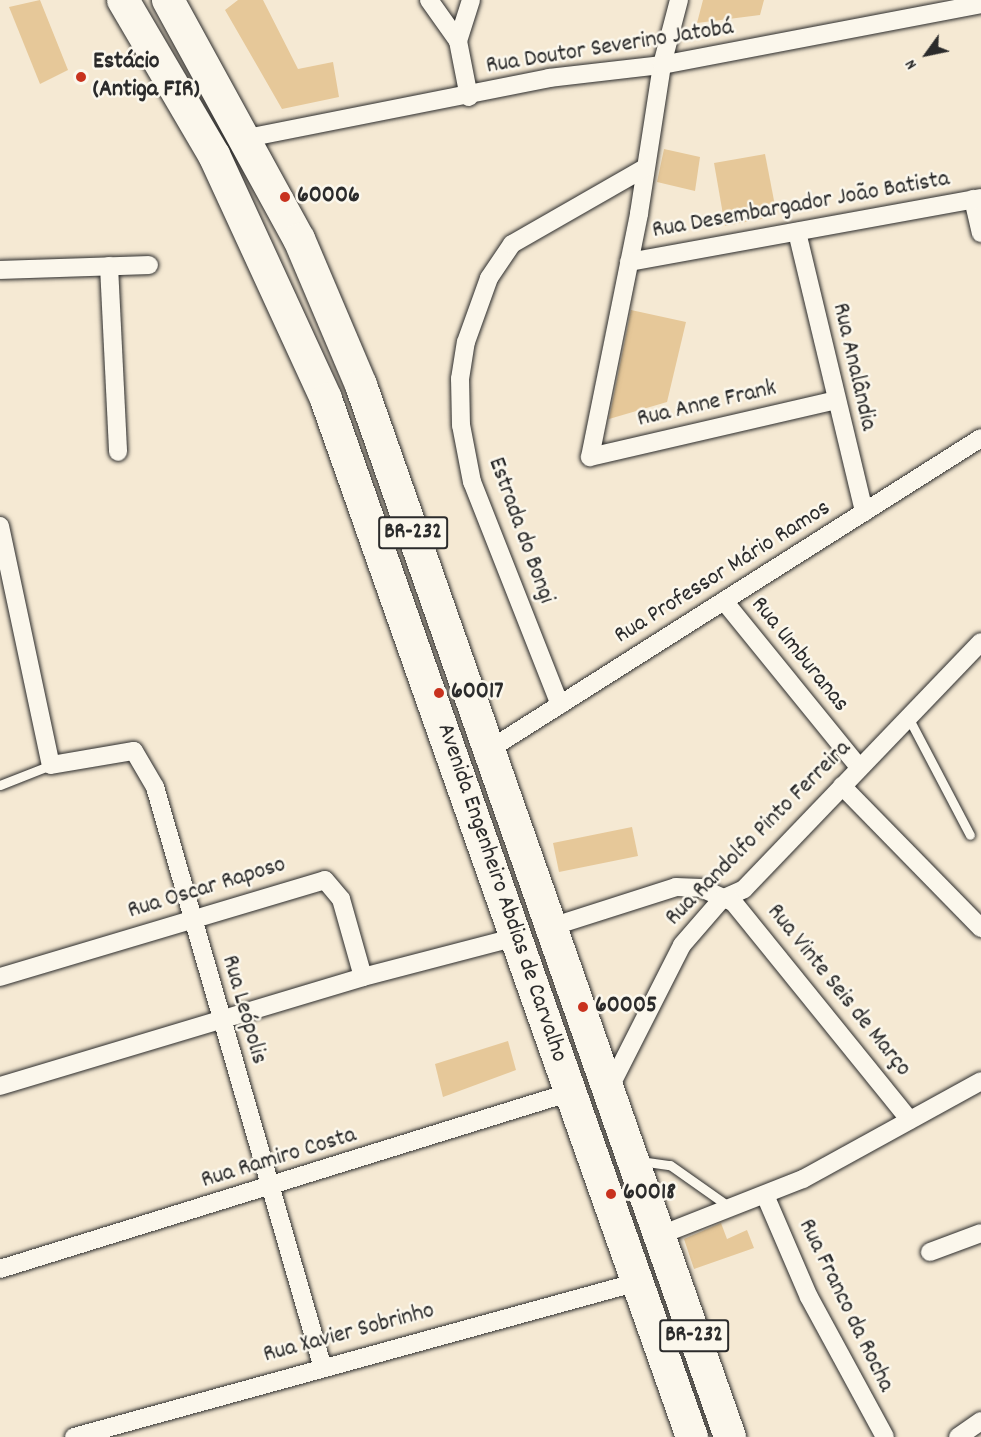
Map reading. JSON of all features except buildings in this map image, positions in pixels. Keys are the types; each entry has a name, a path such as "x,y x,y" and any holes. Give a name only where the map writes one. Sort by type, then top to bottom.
{"highway":[{"name":"Avenida Engenheiro Abdias de Carvalho","path":"123,0 214,155 326,399 692,1437"},
{"name":"Avenida Engenheiro Abdias de Carvalho","path":"168,0 247,138 299,240 361,385 551,927 610,1087 658,1236 730,1437"}],"street":[{"path":"429,0 458,41 469,97"},
{"path":"458,41 471,0"},
{"path":"629,262 662,65 679,0"},
{"name":"Rua Doutor Severino Jatobá","path":"247,138 469,97 549,78 662,65 981,4"},
{"name":"Estrada do Bongi","path":"560,705 472,482 461,425 465,351 492,271 512,244 643,169"},
{"path":"977,198 981,234"},
{"name":"Rua Desembargador João Batista","path":"629,262 977,198"},
{"name":"Rua Analândia","path":"796,232 864,512"},
{"name":"Rua Anne Frank","path":"629,262 590,457 836,400"},
{"path":"0,270 149,265"},
{"path":"109,266 118,452"},
{"name":"Rua Professor Mário Ramos","path":"490,749 981,438"},
{"path":"0,526 51,765"},
{"name":"Rua Umburanas","path":"724,601 859,767"},
{"name":"Rua Randolfo Pinto Ferreira","path":"610,1087 664,974 722,899 744,889 981,642"},
{"name":"Rua Leópolis","path":"51,765 134,751 155,787 220,1021 322,1365"},
{"path":"842,786 981,928"},
{"name":"Rua Oscar Raposo","path":"0,976 328,880 341,899 363,977"},
{"name":"Rua Vinte Seis de Março","path":"551,927 676,887 701,888 734,903 787,962 910,1120"},
{"path":"0,1086 363,977 517,937"},
{"path":"658,1236 765,1195 981,1081"},
{"name":"Rua Ramiro Costa","path":"0,1269 571,1092"},
{"name":"Rua Franco da Rocha","path":"765,1195 809,1297 885,1437"},
{"path":"930,1252 981,1233"},
{"name":"Rua Xavier Sobrinho","path":"74,1437 126,1430 322,1365 638,1282"},
{"path":"958,1437 981,1421"}],"lane":[{"path":"908,717 970,835"},
{"path":"0,785 51,765"},
{"path":"634,1161 670,1166 732,1208"}],"place":[{"name":"Estácio (Antiga FIR)","path":"81,77"},
{"name":"60006","path":"285,197"},
{"name":"60017","path":"439,693"},
{"name":"60005","path":"583,1007"},
{"name":"60018","path":"611,1194"}]}
